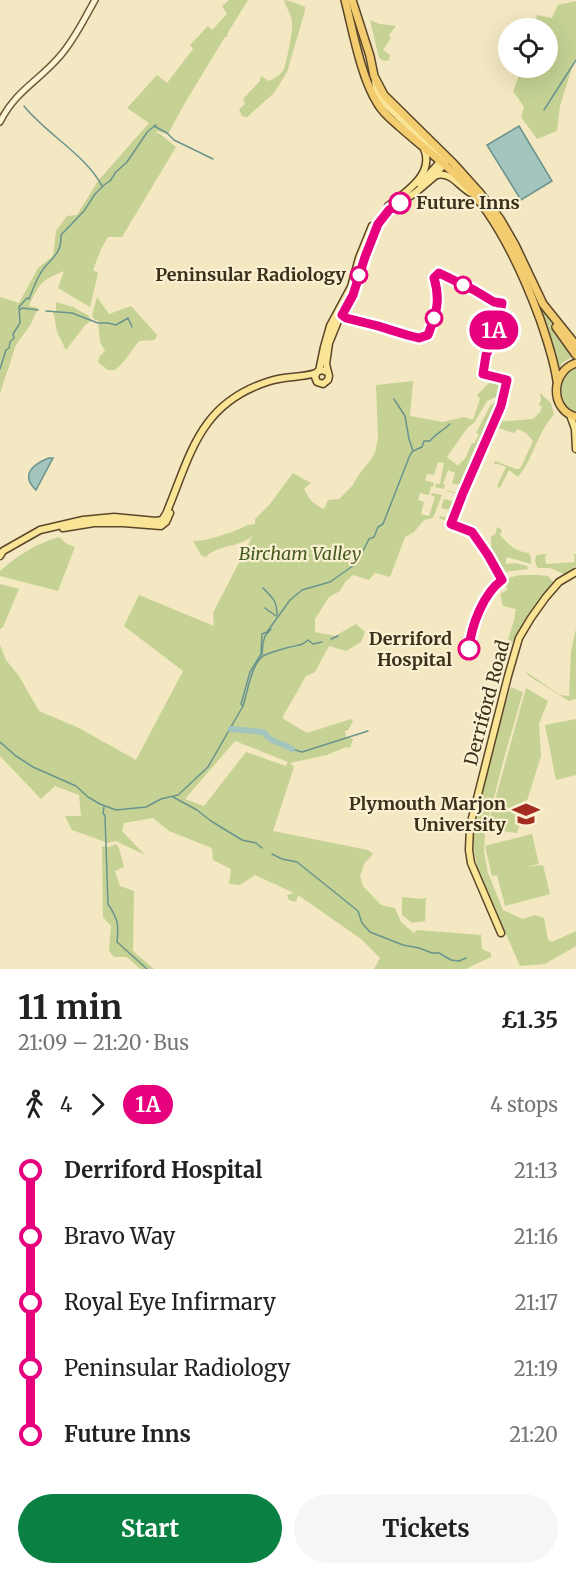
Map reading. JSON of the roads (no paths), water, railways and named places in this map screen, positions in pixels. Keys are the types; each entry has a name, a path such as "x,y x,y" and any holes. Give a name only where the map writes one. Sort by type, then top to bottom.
{"highway":[{"path":"345,0 363,70 379,106 474,194 516,255 543,304 576,345"},
{"path":"353,2 374,76 388,100 454,164 500,219 534,302 554,361 557,396 564,410 573,416"},
{"path":"548,311 576,355"},
{"path":"557,381 564,370 576,363"}],"main road":[{"path":"0,122 13,100 52,65 67,48 95,0"},
{"path":"374,76 376,90 384,103 441,165"},
{"path":"424,149 428,161 422,175 408,191 379,215 367,238 351,286 330,326 316,374 319,383 326,382 328,378 326,357 332,335 353,295 378,224 389,210 435,176 441,165"},
{"path":"395,201 421,183 441,165 454,164"},
{"path":"435,176 442,174 448,176 474,194"},
{"path":"1,556 37,536 67,528 94,523 160,526 198,435 215,414 235,397 268,382 316,374 323,370 327,372"},
{"path":"573,416 576,449"},
{"path":"1,556 3,551 45,528 83,520 114,517 164,521"},
{"name":"Derriford Road","path":"501,933 471,863 470,826 515,650 525,628 541,603 559,582 576,572"}],"water":[{"path":"519,126 552,181 521,200 487,145"},
{"path":"53,458 36,490 29,480 30,471 38,463"}],"waterway":[{"path":"544,110 576,60"},
{"path":"24,106 86,164 102,186"},
{"path":"0,369 6,350 20,323 19,307 27,298 29,299 35,283 57,253 61,235 84,211 95,194 127,162 148,131 156,125"},
{"path":"154,126 174,140 213,159"},
{"path":"20,310 22,308 38,310"},
{"path":"46,311 72,313 98,323 116,325 128,318 132,327"},
{"path":"394,399 405,416 413,451"},
{"path":"0,742 33,767 76,786 88,797 116,810 146,807 161,799 178,795 208,767 243,706 241,704 250,672 261,654 262,634 267,632 290,600 302,590 330,582 357,563 369,539 374,537 378,527 383,524 410,455 422,447 424,441 430,441 450,424"},
{"path":"263,588 274,600 277,615"},
{"path":"265,608 276,616"},
{"path":"262,655 265,636 271,629"},
{"path":"331,639 338,636"},
{"path":"243,706 253,671 263,656 300,645 308,640 313,644 322,642"},
{"path":"231,729 263,732 274,741 292,749"},
{"path":"292,749 302,752 368,731"},
{"path":"173,797 242,840 256,843 262,848"},
{"path":"104,807 108,904 117,922 117,942 147,969"},
{"path":"272,854 297,862 358,911 362,923 370,932 403,945 439,953 451,960 459,961 466,958"}],"place":[{"name":"Future Inns","path":"400,203"},
{"name":"Peninsular Radiology","path":"359,275"},
{"name":"Derriford Hospital","path":"469,649"},
{"name":"Plymouth Marjon University","path":"526,814"}],"park label":[{"name":"Bircham Valley","path":"300,554"}]}
